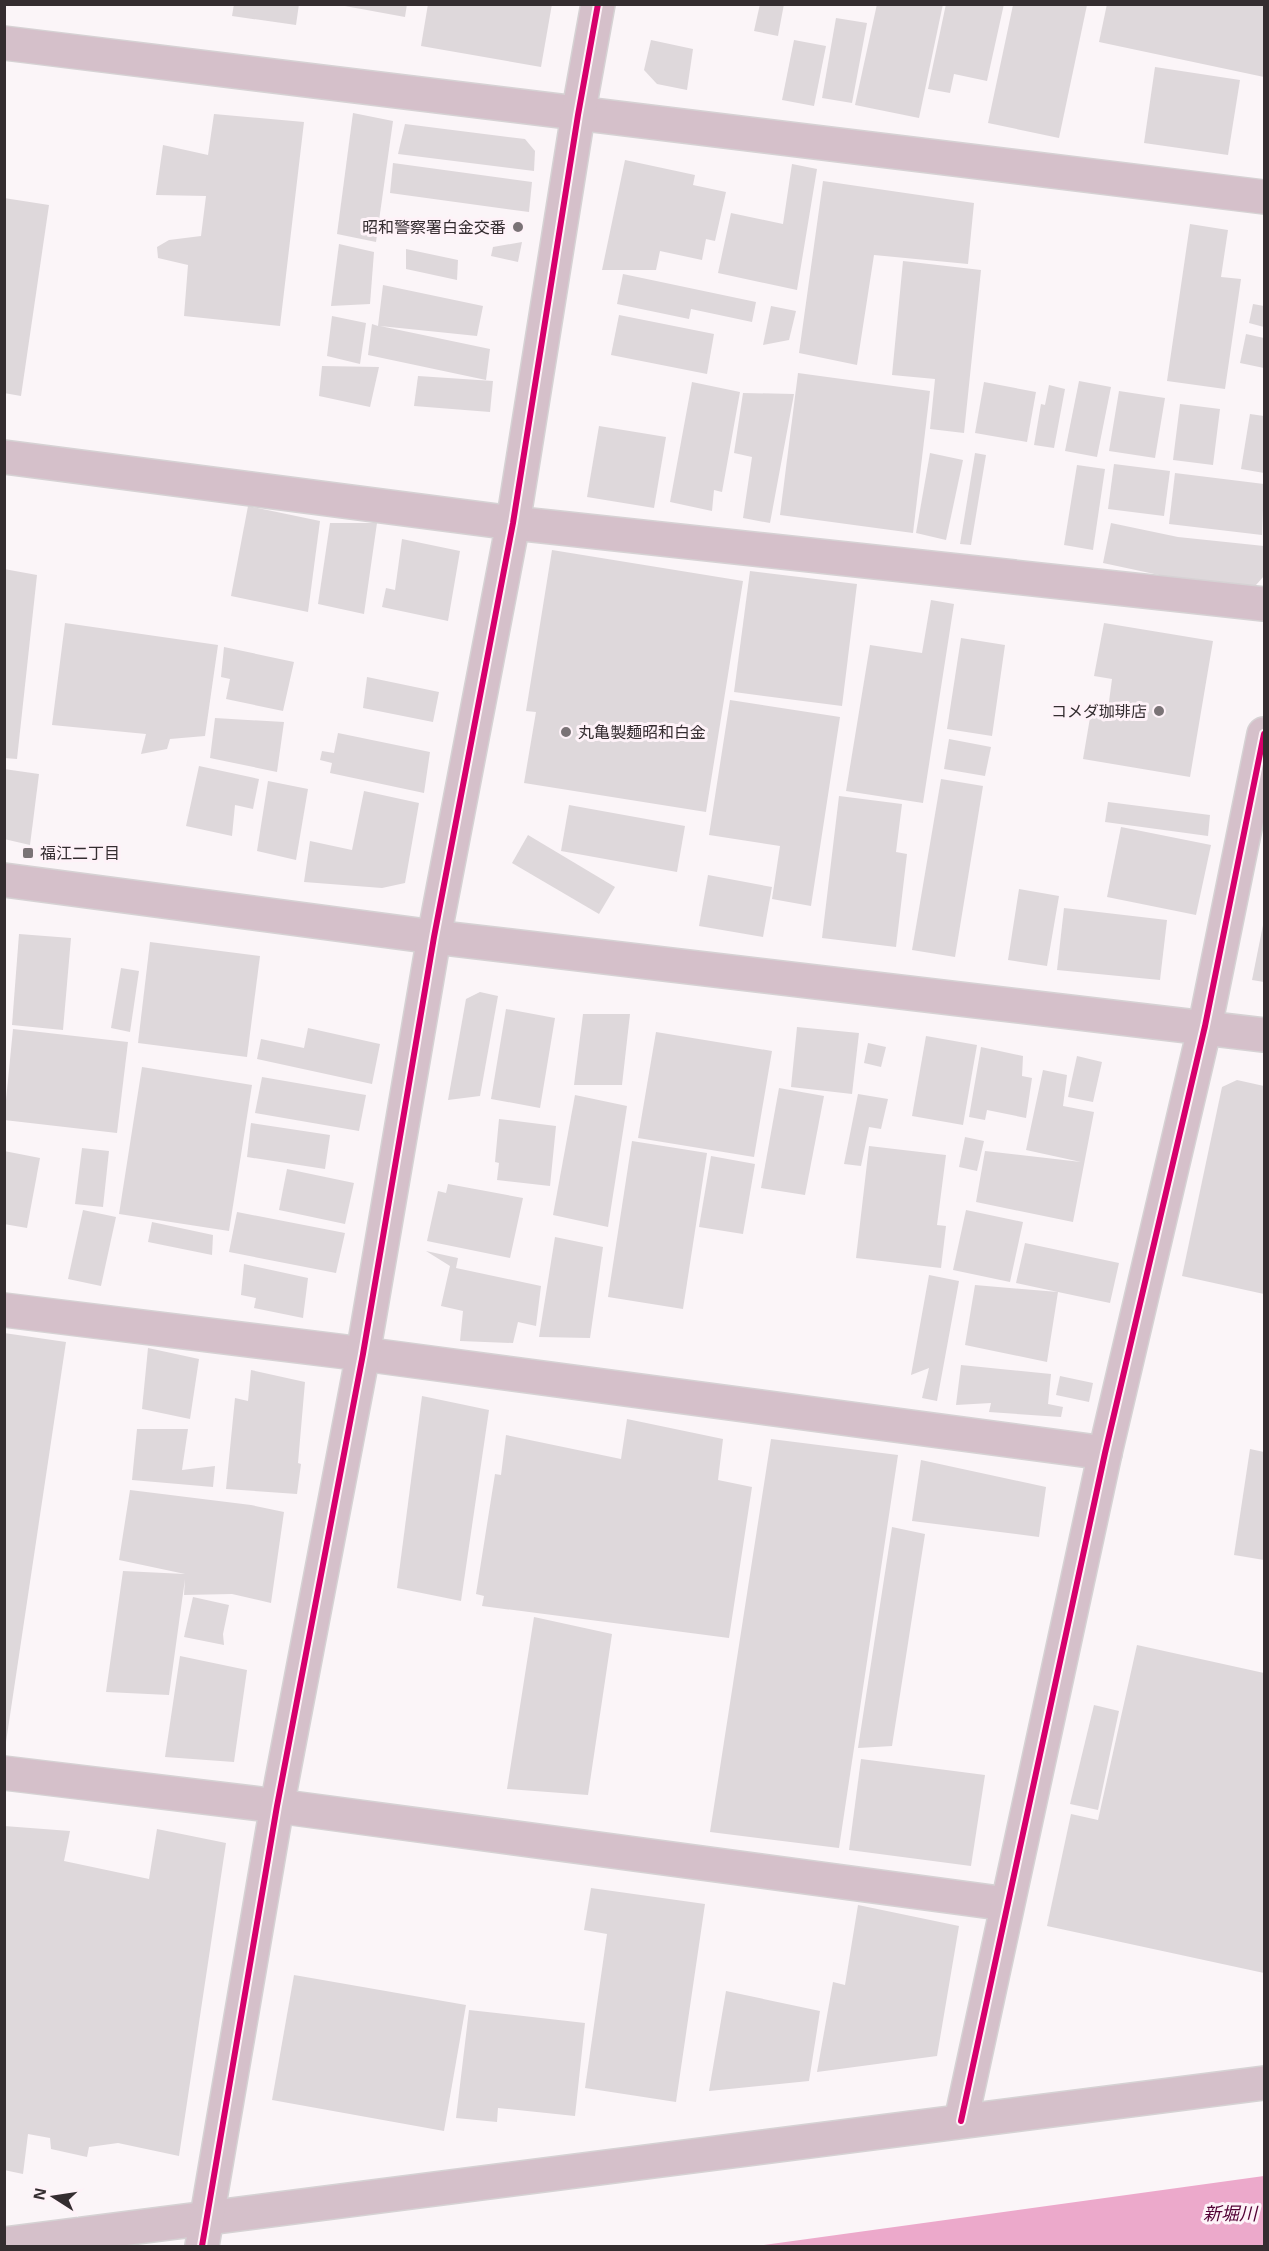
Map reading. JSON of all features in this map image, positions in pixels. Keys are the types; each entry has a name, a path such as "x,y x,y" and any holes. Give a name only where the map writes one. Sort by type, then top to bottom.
{"street":[{"path":"205,2232 277,1806 363,1354 434,937 513,523 598,4"},
{"path":"4,44 1264,197"},
{"path":"4,457 513,523 1264,604"},
{"path":"961,2121 1105,1453 1205,1026 1264,734"},
{"path":"4,880 434,937 1205,1026 1264,1035"},
{"path":"4,1310 363,1354 1105,1453"},
{"path":"4,1773 277,1806 1007,1904"},
{"path":"4,2244 205,2232 961,2121 1264,2083"}],"water":[{"name":"新堀川","path":"1264,2176 1264,2246 757,2246"}],"building":[{"path":"234,4 299,4 296,25 232,16"},
{"path":"334,4 407,4 405,17"},
{"path":"428,4 552,4 541,67 421,46"},
{"path":"760,4 784,4 778,36 754,31"},
{"path":"877,4 943,4 919,118 855,105"},
{"path":"946,4 1004,4 987,81 954,74 950,93 928,89"},
{"path":"1107,4 1264,4 1264,77 1099,42"},
{"path":"1013,5 1087,5 1059,138 988,123"},
{"path":"836,18 867,23 852,103 822,98"},
{"path":"651,40 693,49 687,90 657,84 644,70"},
{"path":"794,40 826,46 814,106 782,100"},
{"path":"1155,67 1240,80 1228,155 1144,143"},
{"path":"353,113 393,121 376,242 337,234"},
{"path":"214,114 304,122 280,326 184,316 188,265 158,258 157,247 169,240 201,236 206,196 156,195 163,145 208,155"},
{"path":"405,124 525,139 535,151 534,171 398,154"},
{"path":"625,160 695,175 693,185 726,192 715,241 706,239 702,260 660,251 656,270 602,270"},
{"path":"393,163 532,182 529,212 390,193"},
{"path":"792,164 817,169 797,290 718,273 731,213 783,224"},
{"path":"823,181 974,203 968,264 874,255 857,365 799,353"},
{"path":"4,198 49,205 21,396 4,393"},
{"path":"1190,224 1228,230 1221,277 1241,279 1225,389 1167,381"},
{"path":"522,242 518,262 491,256 493,247"},
{"path":"339,244 374,252 370,304 331,306"},
{"path":"406,249 458,260 457,280 406,269"},
{"path":"903,261 981,270 964,433 930,429 935,379 892,375"},
{"path":"623,274 756,302 752,322 691,309 689,319 617,304"},
{"path":"383,285 483,306 477,336 380,326 490,349 486,380 368,355 372,324 378,326"},
{"path":"1253,304 1264,306 1264,327 1249,323"},
{"path":"771,306 796,311 789,340 763,345"},
{"path":"619,315 714,334 707,374 611,355"},
{"path":"332,316 366,323 360,364 327,356"},
{"path":"1246,334 1264,338 1264,368 1240,363"},
{"path":"322,366 379,367 370,407 319,396"},
{"path":"798,373 930,391 913,533 780,515"},
{"path":"418,376 493,381 490,412 414,406"},
{"path":"1079,381 1111,387 1097,457 1065,451"},
{"path":"692,382 740,392 722,492 714,490 712,511 670,502"},
{"path":"984,382 1036,392 1027,442 975,433"},
{"path":"1049,385 1065,389 1054,448 1034,445 1041,404 1045,405"},
{"path":"1119,391 1165,398 1155,458 1109,451"},
{"path":"743,393 794,394 770,523 743,518 752,457 734,453"},
{"path":"1180,404 1220,409 1213,465 1173,460"},
{"path":"1250,414 1264,416 1264,473 1241,469"},
{"path":"599,426 666,437 654,508 587,497"},
{"path":"930,453 963,460 946,540 916,533"},
{"path":"975,453 986,455 971,545 960,544"},
{"path":"1114,464 1170,471 1164,516 1108,509"},
{"path":"1077,465 1105,469 1093,550 1064,545"},
{"path":"1175,473 1264,484 1262,535 1169,524"},
{"path":"248,506 320,521 308,612 231,596"},
{"path":"330,523 377,523 364,614 318,604"},
{"path":"1111,523 1178,537 1264,546 1264,576 1248,594 1103,563"},
{"path":"402,539 460,551 448,621 382,607 386,588 395,590"},
{"path":"552,550 743,581 706,812 524,783 536,712 526,711"},
{"path":"4,569 37,575 17,759 4,758"},
{"path":"750,571 857,584 842,706 734,692"},
{"path":"931,600 954,604 923,803 846,791 870,645 922,653"},
{"path":"65,623 218,645 205,736 170,739 167,749 141,754 146,734 52,725"},
{"path":"1104,623 1213,641 1190,777 1083,759 1092,706 1108,709 1112,679 1094,676"},
{"path":"961,638 1005,645 992,736 947,729"},
{"path":"224,647 294,662 283,711 226,699 230,679 221,677"},
{"path":"367,677 439,692 433,722 363,708"},
{"path":"730,700 840,717 811,906 772,899 780,846 709,835"},
{"path":"215,718 284,722 277,772 210,758"},
{"path":"338,733 430,752 424,793 330,773 332,763 320,760 322,751 334,753"},
{"path":"949,739 991,747 985,776 944,769"},
{"path":"199,766 259,779 253,809 235,805 232,836 186,826"},
{"path":"4,769 39,774 30,845 4,839"},
{"path":"941,779 983,786 955,957 912,950"},
{"path":"268,781 308,789 296,860 257,851"},
{"path":"364,791 419,803 405,883 382,888 304,882 310,841 352,850"},
{"path":"839,796 902,804 896,852 907,854 896,947 822,938"},
{"path":"1108,802 1210,815 1208,836 1105,822"},
{"path":"569,805 685,826 677,872 561,851"},
{"path":"1121,827 1211,845 1196,915 1107,897"},
{"path":"528,835 615,887 599,914 512,863"},
{"path":"708,875 772,887 763,937 699,926"},
{"path":"1019,889 1059,896 1047,966 1008,960"},
{"path":"1064,908 1167,920 1160,980 1057,970"},
{"path":"1264,925 1264,982 1252,980"},
{"path":"19,934 71,938 63,1030 12,1025"},
{"path":"150,942 260,956 247,1057 138,1043"},
{"path":"121,968 139,971 130,1032 111,1028"},
{"path":"480,992 498,996 480,1096 448,1100 466,999"},
{"path":"506,1009 555,1018 540,1108 491,1099"},
{"path":"583,1014 630,1014 622,1085 574,1085"},
{"path":"797,1027 859,1033 852,1094 791,1087"},
{"path":"308,1028 380,1044 372,1084 257,1059 261,1039 304,1048"},
{"path":"13,1029 128,1042 117,1133 4,1120"},
{"path":"656,1032 772,1051 754,1157 638,1138"},
{"path":"926,1036 977,1045 963,1125 912,1116"},
{"path":"868,1043 886,1047 881,1067 864,1063"},
{"path":"981,1047 1023,1056 1022,1076 1032,1078 1026,1118 987,1110 985,1120 969,1117"},
{"path":"1077,1056 1102,1062 1093,1102 1068,1097"},
{"path":"142,1067 252,1085 229,1231 119,1214"},
{"path":"1043,1070 1067,1075 1063,1106 1094,1112 1073,1222 976,1202 985,1151 1081,1162 1026,1150"},
{"path":"262,1077 366,1095 359,1131 255,1113"},
{"path":"1237,1080 1264,1086 1264,1294 1182,1276 1222,1087"},
{"path":"779,1088 824,1096 805,1195 761,1188"},
{"path":"858,1094 888,1099 881,1129 869,1127 861,1166 844,1164"},
{"path":"575,1095 627,1106 608,1227 553,1215"},
{"path":"499,1119 556,1126 550,1186 497,1180 499,1163 495,1162"},
{"path":"251,1123 330,1135 325,1169 247,1157"},
{"path":"965,1137 984,1141 977,1171 959,1167"},
{"path":"632,1141 707,1153 683,1309 608,1297"},
{"path":"869,1146 946,1155 937,1225 946,1226 941,1268 856,1258"},
{"path":"82,1148 109,1151 103,1207 75,1204"},
{"path":"4,1151 40,1158 27,1228 4,1224"},
{"path":"711,1156 755,1164 743,1234 699,1227"},
{"path":"287,1169 354,1183 345,1224 279,1210"},
{"path":"448,1184 523,1198 510,1258 427,1241 438,1191 446,1193"},
{"path":"83,1210 116,1217 101,1286 68,1279"},
{"path":"966,1210 1023,1222 1010,1282 953,1270"},
{"path":"237,1212 345,1233 336,1273 229,1252"},
{"path":"152,1222 213,1235 212,1255 148,1242"},
{"path":"555,1237 603,1247 590,1338 539,1337"},
{"path":"1025,1243 1119,1263 1110,1303 1016,1283"},
{"path":"426,1251 458,1258 456,1268 541,1286 536,1326 518,1322 513,1343 460,1341 463,1311 441,1306 450,1266"},
{"path":"244,1264 308,1278 303,1318 254,1308 256,1298 241,1295"},
{"path":"929,1275 959,1281 937,1401 922,1398 929,1368 911,1375"},
{"path":"975,1285 1058,1292 1047,1362 965,1345"},
{"path":"4,1333 66,1342 6,1742 4,1742"},
{"path":"148,1348 199,1359 190,1419 142,1409"},
{"path":"961,1365 1051,1374 1048,1404 1063,1407 1061,1417 989,1412 991,1403 956,1405"},
{"path":"251,1370 305,1382 298,1463 301,1464 297,1494 226,1489 235,1398 248,1401"},
{"path":"1060,1376 1093,1383 1089,1402 1056,1395"},
{"path":"422,1396 489,1410 461,1601 397,1588"},
{"path":"627,1419 723,1439 718,1480 752,1487 729,1638 482,1606 484,1596 476,1594 495,1474 501,1475 506,1435 621,1459"},
{"path":"137,1429 188,1429 182,1470 215,1466 213,1487 132,1480"},
{"path":"771,1439 898,1455 839,1848 710,1832"},
{"path":"1250,1449 1264,1452 1264,1560 1234,1555"},
{"path":"921,1460 1046,1487 1039,1537 912,1521"},
{"path":"130,1490 251,1505 284,1512 271,1603 232,1594 184,1595 185,1579 169,1695 106,1692 123,1571 185,1574 119,1560"},
{"path":"892,1527 925,1534 892,1746 858,1748"},
{"path":"193,1597 229,1605 223,1634 224,1645 184,1637"},
{"path":"534,1617 612,1634 588,1795 507,1789"},
{"path":"1137,1645 1264,1673 1264,1973 1047,1926 1071,1814 1098,1820"},
{"path":"180,1656 247,1670 234,1762 165,1757"},
{"path":"1094,1705 1119,1711 1098,1810 1070,1804"},
{"path":"861,1759 985,1775 971,1866 849,1850"},
{"path":"4,1826 70,1831 64,1861 149,1879 157,1829 226,1843 179,2156 118,2143 89,2147 87,2157 51,2149 50,2138 28,2134 23,2174 4,2170"},
{"path":"591,1888 705,1904 676,2102 585,2088 607,1934 584,1930"},
{"path":"858,1905 959,1926 937,2056 817,2072 833,1982 845,1985"},
{"path":"294,1975 466,2005 444,2131 272,2100"},
{"path":"726,1991 820,2011 809,2081 709,2091"},
{"path":"469,2010 585,2023 575,2116 498,2108 497,2122 456,2118"}],"cycle path":[{"path":"202,2246 277,1806 363,1354 434,937 513,523 598,4"},
{"path":"961,2121 1105,1453 1205,1026 1264,734"}],"place":[{"name":"昭和警察署白金交番","path":"518,227"},
{"name":"コメダ珈琲店","path":"1159,711"},
{"name":"丸亀製麺昭和白金","path":"566,732"},
{"name":"福江二丁目","path":"28,853"}]}
